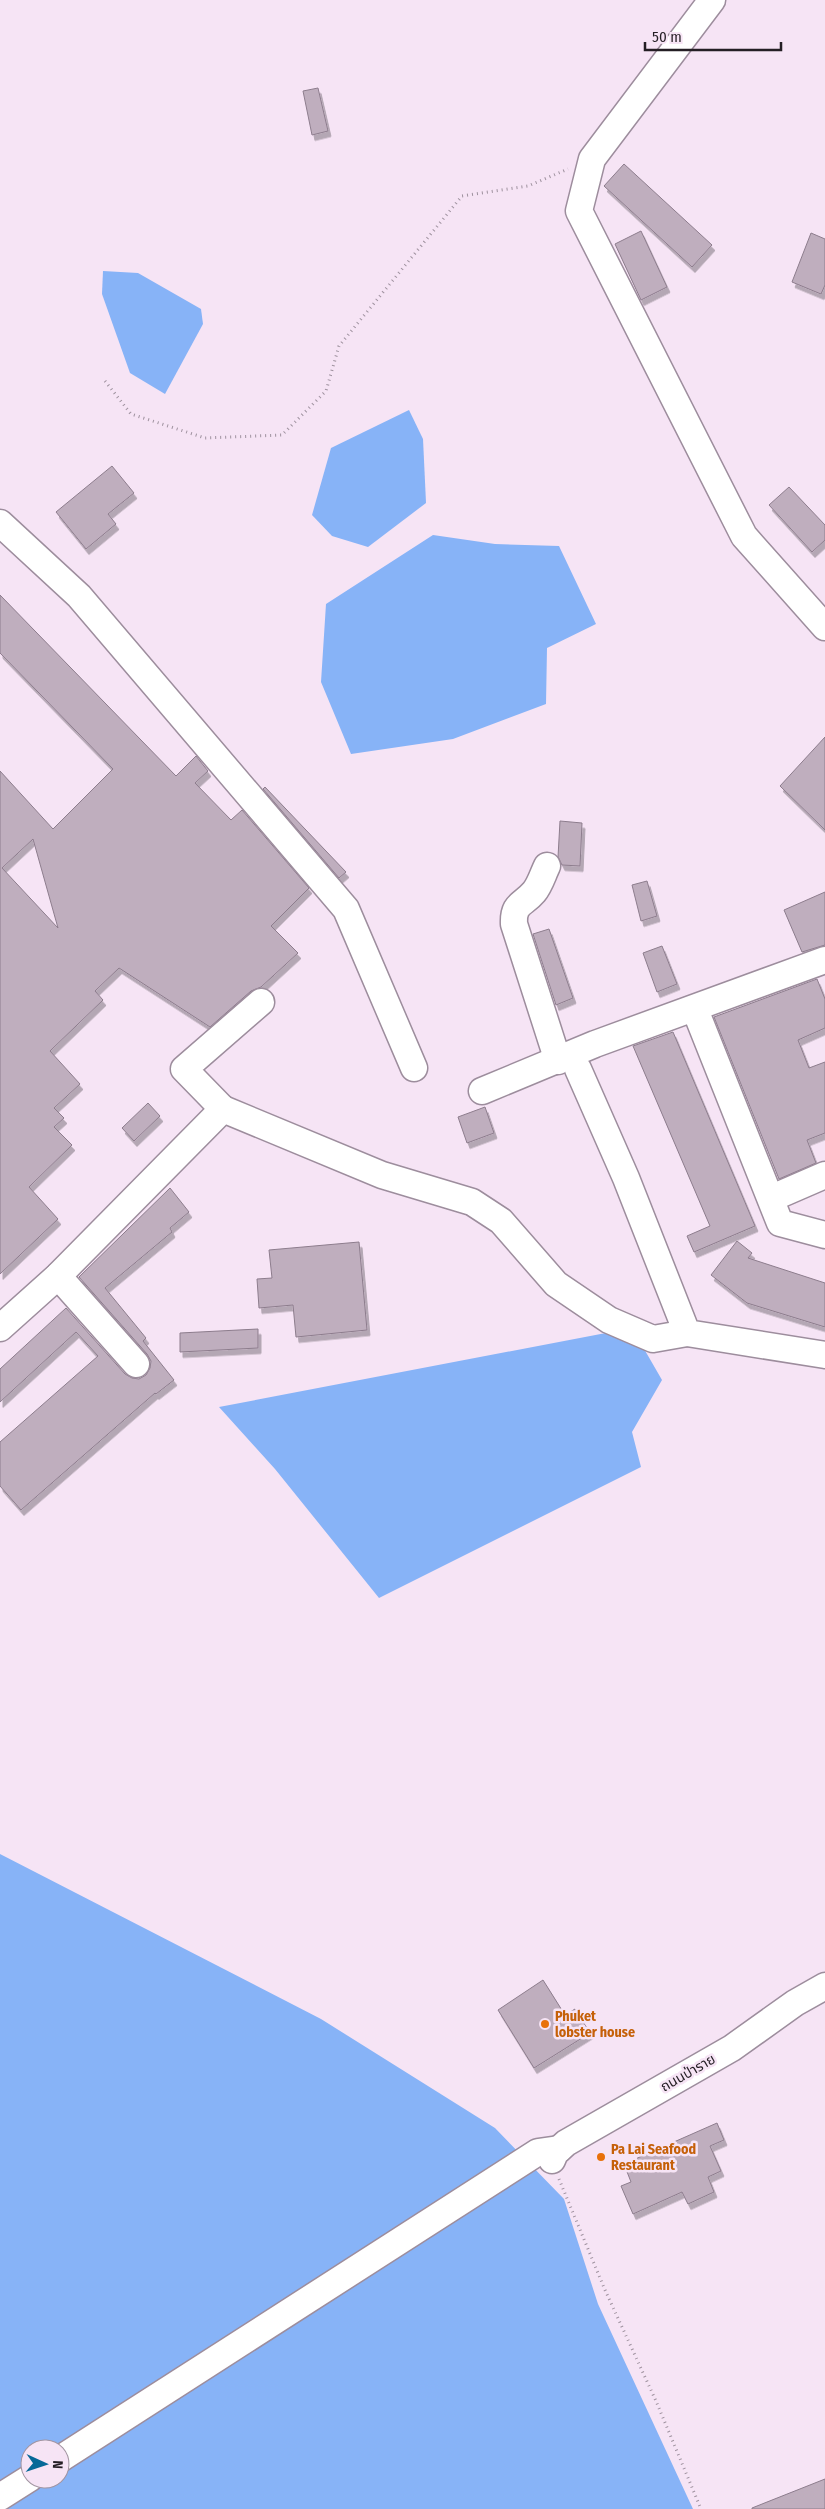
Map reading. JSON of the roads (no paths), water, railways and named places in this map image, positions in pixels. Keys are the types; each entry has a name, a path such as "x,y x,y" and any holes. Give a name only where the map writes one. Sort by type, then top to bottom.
{"street":[{"path":"712,0 592,159 580,211 744,536 825,627"},
{"path":"0,523 79,596 346,909 414,1068"},
{"path":"547,866 535,891 517,906 514,918 568,1065 626,1178 688,1332"},
{"path":"482,1091 568,1065 595,1044 825,960"},
{"path":"261,1002 184,1069 223,1108 382,1175 472,1202 501,1220 556,1284 608,1320 653,1340 688,1332 825,1355"},
{"path":"698,1017 780,1222 825,1236"},
{"path":"0,1328 58,1276 223,1108"},
{"path":"772,1198 825,1175"},
{"path":"58,1276 136,1364"},
{"name":"ถนนป่าราย","path":"70,2453 538,2152 556,2155 732,2048 795,2003 825,1986"},
{"path":"0,2497 20,2484"}],"water":[{"path":"103,271 138,273 201,309 203,324 165,394 130,373 102,294"},
{"path":"409,410 423,439 426,503 368,547 332,536 312,515 331,448"},
{"path":"433,535 495,544 559,546 596,624 547,648 546,704 453,739 351,754 321,682 326,604"},
{"path":"632,1328 662,1380 632,1432 641,1467 379,1598 275,1469 219,1407"},
{"path":"0,1854 321,2019 495,2128 564,2199 598,2304 693,2509 0,2509"}],"place":[{"name":"Phuket lobster house","path":"545,2024"},
{"name":"Pa Lai Seafood Restaurant","path":"601,2157"}]}
